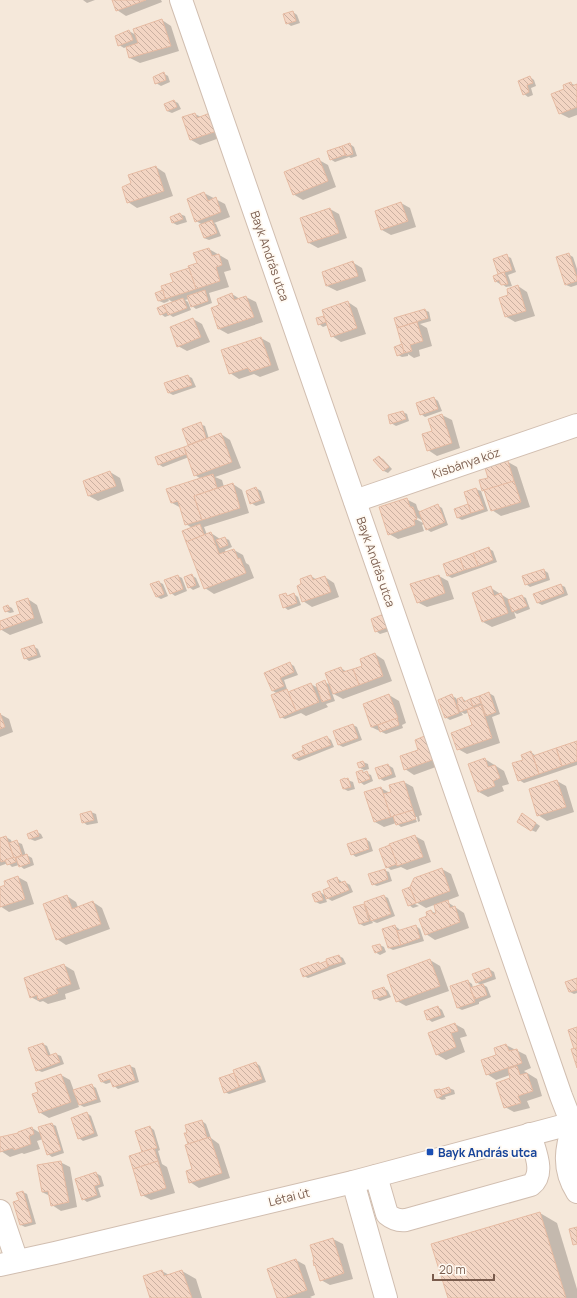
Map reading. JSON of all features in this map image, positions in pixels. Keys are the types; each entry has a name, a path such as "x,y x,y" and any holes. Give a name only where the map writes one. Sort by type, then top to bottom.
{"street":[{"name":"Bayk András utca","path":"182,0 561,1096 568,1114 575,1122"},
{"name":"Kisbánya köz","path":"355,501 577,425"},
{"name":"Létai út","path":"9,1263 353,1182 575,1122"},
{"path":"575,1122 568,1149 567,1169 569,1178 577,1192"},
{"path":"376,1176 387,1214 396,1220 406,1220 534,1183 538,1176 539,1168 530,1134"},
{"path":"353,1182 386,1298"},
{"path":"0,1211 9,1263"}],"shaded area":[{"path":"0,0 577,0 577,1298 0,1298"}],"building":[{"path":"112,0 146,0 116,11"},
{"path":"293,11 296,21 286,24 283,14"},
{"path":"162,19 171,46 129,58 126,47 138,43 133,29"},
{"path":"129,30 133,40 118,46 115,36"},
{"path":"164,72 166,80 155,84 153,77"},
{"path":"530,76 533,83 527,85 529,92 523,95 518,81"},
{"path":"571,82 572,86 577,84 577,107 559,114 551,94 564,89 563,85"},
{"path":"174,100 177,107 167,111 164,104"},
{"path":"195,113 197,118 210,113 217,131 190,140 182,117"},
{"path":"350,143 353,154 346,156 342,146"},
{"path":"342,146 345,155 330,160 327,151"},
{"path":"319,158 328,181 293,195 284,172"},
{"path":"156,166 164,191 127,203 122,187 131,183 128,175"},
{"path":"204,192 208,201 216,197 221,212 195,222 187,199"},
{"path":"401,202 408,221 381,230 375,211"},
{"path":"330,208 339,233 308,243 300,218"},
{"path":"180,213 183,219 172,223 170,217"},
{"path":"212,220 217,233 204,238 199,225"},
{"path":"209,248 212,256 219,254 222,265 216,267 220,281 196,289 188,266 197,263 193,253"},
{"path":"569,253 577,281 565,285 556,257"},
{"path":"507,254 512,270 498,274 493,259"},
{"path":"353,261 358,276 326,286 322,272"},
{"path":"189,268 196,289 165,299 161,286 173,282 170,274"},
{"path":"504,272 508,284 501,285 499,280 495,282 493,276"},
{"path":"518,285 526,311 505,317 499,298 508,295 507,289"},
{"path":"163,290 165,299 158,301 155,293"},
{"path":"205,290 208,301 191,307 187,296"},
{"path":"232,293 234,300 246,296 254,317 218,329 211,308 219,305 217,299"},
{"path":"183,298 187,308 168,315 164,305"},
{"path":"348,301 357,328 331,337 322,310"},
{"path":"164,305 167,312 160,315 157,308"},
{"path":"425,309 428,318 397,328 394,318"},
{"path":"324,316 326,322 318,325 316,318"},
{"path":"193,318 201,337 177,347 170,327"},
{"path":"417,322 423,341 410,345 412,351 404,353 397,328"},
{"path":"261,337 271,365 250,372 248,368 229,374 221,350"},
{"path":"402,344 404,353 397,356 394,347"},
{"path":"188,375 192,385 168,393 164,383"},
{"path":"434,397 438,409 420,415 416,403"},
{"path":"403,411 406,419 390,424 388,415"},
{"path":"442,414 452,443 427,451 422,434 432,431 428,419"},
{"path":"201,422 206,438 188,445 182,429"},
{"path":"221,433 232,462 194,476 184,447"},
{"path":"184,447 186,454 158,465 155,457"},
{"path":"379,456 389,467 383,471 373,460"},
{"path":"508,461 514,481 482,491 479,480 488,478 485,468"},
{"path":"110,471 116,486 88,496 83,481"},
{"path":"213,474 217,488 194,496 202,520 185,525 178,501 171,503 166,489"},
{"path":"514,481 521,502 491,511 484,490"},
{"path":"233,483 240,508 202,520 194,496"},
{"path":"256,487 261,500 250,504 246,491"},
{"path":"476,488 484,509 471,513 464,492"},
{"path":"407,498 410,507 413,507 417,519 414,520 415,525 388,535 379,507"},
{"path":"438,504 445,522 426,530 419,512"},
{"path":"468,504 471,513 457,518 454,509"},
{"path":"200,524 204,535 186,542 182,531"},
{"path":"211,532 219,554 234,549 238,559 240,558 246,573 204,589 186,542"},
{"path":"225,537 228,545 220,548 216,540"},
{"path":"489,547 493,560 478,566 473,553"},
{"path":"473,553 478,566 464,570 460,558"},
{"path":"460,558 464,570 447,576 443,564"},
{"path":"544,569 546,578 525,585 522,576"},
{"path":"192,574 196,585 188,588 184,577"},
{"path":"178,575 183,589 170,594 164,580"},
{"path":"311,575 313,580 325,576 331,592 302,602 297,586 301,584 300,579"},
{"path":"439,575 445,593 417,603 410,584"},
{"path":"159,581 164,594 156,597 150,584"},
{"path":"561,584 564,593 537,603 533,594"},
{"path":"491,586 494,596 501,593 508,613 482,622 472,593"},
{"path":"286,593 287,596 294,593 297,603 283,608 279,595"},
{"path":"522,595 527,606 512,612 508,600"},
{"path":"28,598 34,618 0,630 0,621 20,614 16,602"},
{"path":"8,605 10,610 5,612 3,607"},
{"path":"384,614 389,627 375,632 371,619"},
{"path":"34,645 37,655 24,659 21,649"},
{"path":"375,653 383,676 359,685 353,669 362,666 360,659"},
{"path":"290,662 294,672 280,678 284,686 272,691 264,673"},
{"path":"341,667 343,672 353,669 359,685 333,694 325,673"},
{"path":"325,680 331,699 322,702 316,684"},
{"path":"311,683 319,702 296,711 288,692"},
{"path":"287,689 296,711 280,718 271,695"},
{"path":"489,692 496,712 486,716 479,696"},
{"path":"389,694 398,718 371,727 363,704"},
{"path":"452,694 459,713 445,718 438,700"},
{"path":"479,696 481,703 473,706 470,699"},
{"path":"462,697 464,702 470,699 473,707 460,712 457,699"},
{"path":"481,705 492,738 457,750 451,733 472,725 467,710"},
{"path":"0,713 5,727 0,729"},
{"path":"397,718 399,725 380,732 378,725"},
{"path":"353,724 358,738 338,745 333,731"},
{"path":"427,735 435,759 404,770 400,756 418,750 415,740"},
{"path":"327,736 331,745 305,755 302,746"},
{"path":"577,741 577,761 562,766 556,748"},
{"path":"556,748 562,766 539,774 533,756"},
{"path":"303,750 305,755 294,759 292,755"},
{"path":"531,751 539,774 518,781 512,763 523,760 521,755"},
{"path":"485,758 488,767 495,765 500,778 493,781 495,786 478,792 468,764"},
{"path":"363,761 365,766 359,768 357,763"},
{"path":"388,764 392,774 379,779 375,768"},
{"path":"362,770 363,773 367,771 370,779 359,783 356,772"},
{"path":"348,778 351,787 343,789 340,780"},
{"path":"557,780 566,807 537,816 529,789"},
{"path":"404,781 413,810 391,817 383,794 391,792 389,785"},
{"path":"381,787 391,817 374,822 364,792"},
{"path":"413,810 416,819 396,825 393,816"},
{"path":"91,811 94,820 82,823 80,814"},
{"path":"522,813 536,823 531,831 517,822"},
{"path":"37,830 39,836 29,839 27,834"},
{"path":"415,835 423,857 397,866 389,844"},
{"path":"6,836 14,858 1,862 0,838"},
{"path":"366,838 369,849 351,855 347,844"},
{"path":"17,840 22,855 14,858 9,843"},
{"path":"390,845 397,864 386,868 379,849"},
{"path":"27,854 30,863 19,867 16,858"},
{"path":"15,857 16,862 7,865 5,860"},
{"path":"442,868 450,891 416,903 410,887 414,878"},
{"path":"385,869 388,879 372,885 368,874"},
{"path":"18,876 25,899 0,907 0,887 5,885 4,881"},
{"path":"337,877 339,883 345,881 349,890 326,899 323,890 330,887 327,881"},
{"path":"410,887 416,903 408,906 402,890"},
{"path":"320,891 323,900 315,902 312,894"},
{"path":"67,895 72,909 93,901 101,924 56,940 43,904"},
{"path":"384,895 391,914 371,921 364,902"},
{"path":"448,900 450,908 455,906 460,922 425,935 419,919 427,916 426,912 431,910 433,914 436,913 434,905"},
{"path":"364,904 369,921 359,924 353,907"},
{"path":"395,925 401,945 388,948 382,929"},
{"path":"416,925 420,938 401,945 397,931"},
{"path":"380,944 382,950 375,953 372,946"},
{"path":"339,955 342,962 328,966 326,959"},
{"path":"430,959 440,986 396,1002 387,975"},
{"path":"326,961 328,967 303,977 300,969"},
{"path":"64,964 71,984 56,989 58,993 38,1000 37,995 30,998 24,978"},
{"path":"489,968 492,976 476,983 472,974"},
{"path":"577,978 577,990 569,992 565,982"},
{"path":"468,980 475,1002 457,1008 450,986"},
{"path":"483,984 487,995 475,999 470,988"},
{"path":"384,987 387,995 374,999 372,991"},
{"path":"438,1006 441,1015 427,1020 424,1011"},
{"path":"455,1023 458,1031 451,1033 456,1047 436,1055 428,1033"},
{"path":"577,1027 577,1048 574,1049 568,1030"},
{"path":"43,1043 48,1056 56,1053 60,1062 36,1071 28,1048"},
{"path":"506,1044 509,1051 517,1049 522,1063 486,1075 481,1060 496,1055 494,1048"},
{"path":"577,1048 577,1068 571,1049"},
{"path":"256,1062 262,1079 239,1087 233,1070"},
{"path":"130,1065 135,1080 113,1087 110,1079 101,1082 98,1075"},
{"path":"517,1066 520,1075 527,1073 533,1091 518,1096 521,1103 504,1108 496,1083 510,1078 508,1069"},
{"path":"234,1073 239,1087 224,1093 219,1078"},
{"path":"61,1074 71,1102 39,1113 32,1094 38,1092 35,1083"},
{"path":"92,1084 97,1099 79,1105 73,1090"},
{"path":"449,1087 451,1092 442,1095 440,1090"},
{"path":"440,1089 442,1096 437,1098 434,1090"},
{"path":"87,1112 94,1133 78,1139 71,1118"},
{"path":"202,1120 207,1138 188,1144 184,1133 187,1133 185,1125"},
{"path":"52,1123 61,1150 47,1155 38,1127"},
{"path":"150,1126 157,1148 142,1152 135,1131"},
{"path":"32,1127 34,1134 29,1136 31,1144 14,1150 13,1148 0,1152 0,1137 18,1133"},
{"path":"210,1137 222,1173 189,1183 186,1171 192,1169 185,1145"},
{"path":"154,1148 158,1161 133,1169 129,1156"},
{"path":"61,1161 69,1202 51,1206 48,1191 42,1192 37,1165"},
{"path":"158,1161 166,1188 141,1196 133,1169"},
{"path":"96,1172 100,1184 94,1186 97,1195 82,1200 75,1179"},
{"path":"23,1191 32,1222 20,1225 13,1202 19,1200 16,1193"},
{"path":"540,1212 566,1298 448,1298 431,1244"},
{"path":"577,1227 577,1244 573,1245 569,1229"},
{"path":"333,1238 344,1273 320,1281 315,1265 314,1266 310,1245"},
{"path":"296,1259 307,1290 284,1298 277,1298 267,1269"},
{"path":"162,1270 164,1276 182,1270 192,1298 150,1298 143,1276"}],"place":[{"name":"Bayk András utca","path":"430,1152"}]}
